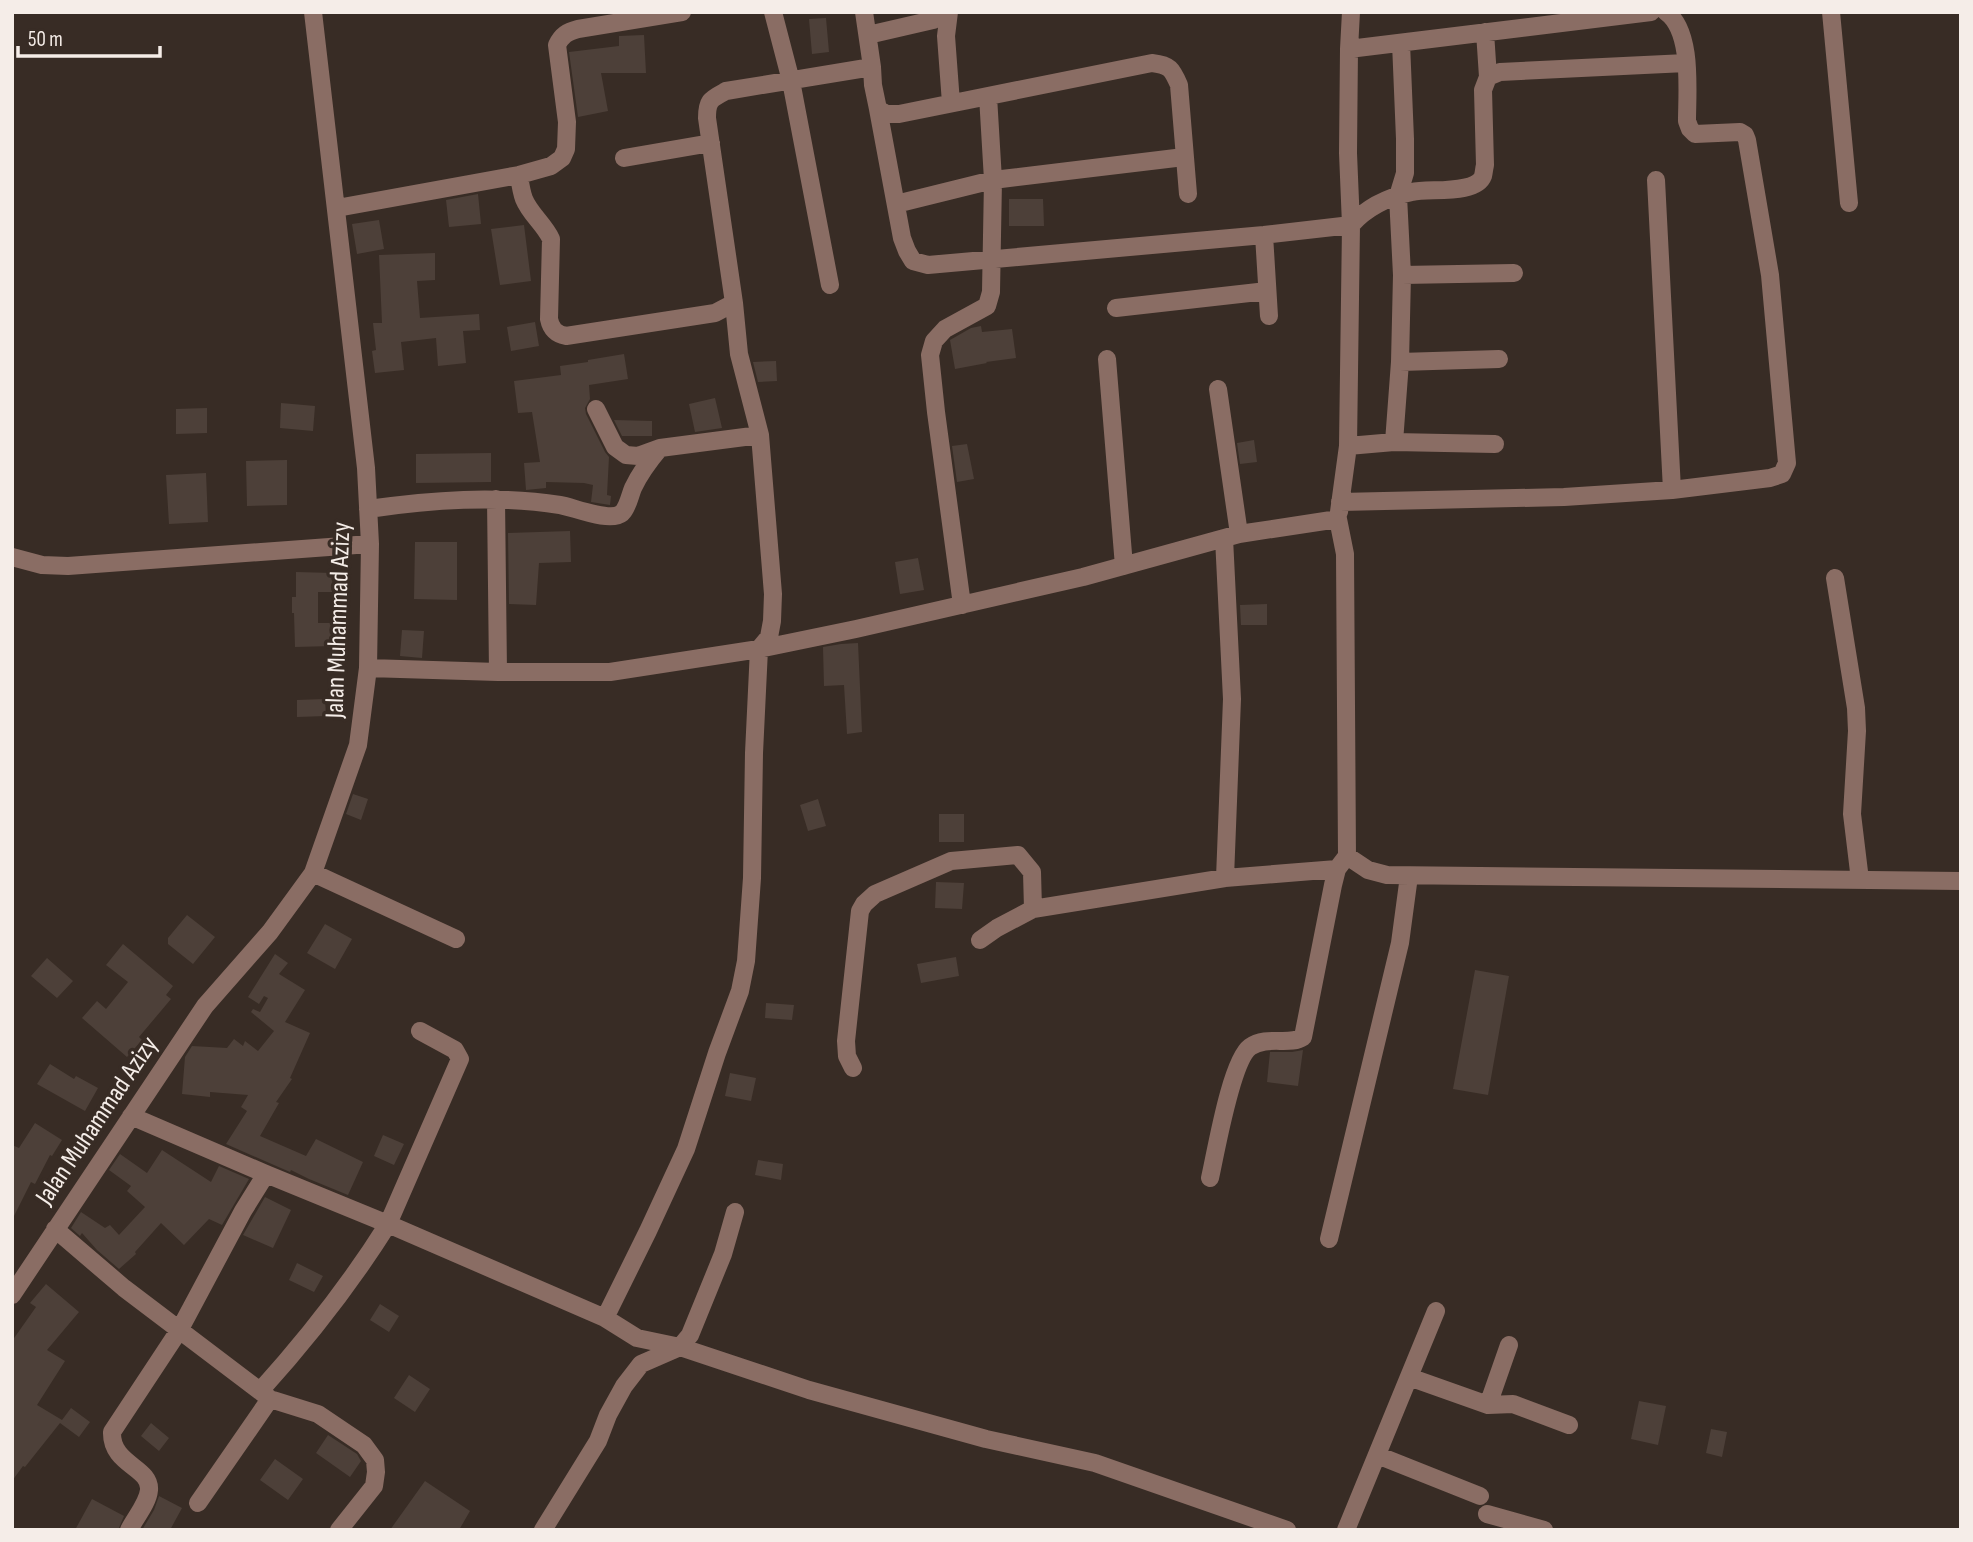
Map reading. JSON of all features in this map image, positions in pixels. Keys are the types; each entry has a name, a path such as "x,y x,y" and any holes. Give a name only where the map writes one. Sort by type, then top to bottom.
{"street":[{"name":"Jalan Muhammad Azizy","path":"12,1295 205,1006 270,932 313,873 358,745 368,668 370,544 366,468 313,12"},
{"path":"337,208 519,175 551,166 562,158 566,149 568,122 557,45 561,37 578,29 682,12"},
{"path":"773,12 791,81 830,285"},
{"path":"864,12 873,85 902,238 913,261 928,265 1351,225 1371,206 1398,196 1414,191 1463,188 1478,184 1483,177 1485,165 1483,90 1488,77 1485,33"},
{"path":"868,35 933,20 948,12"},
{"path":"948,12 947,71 951,103"},
{"path":"1210,1178 1233,1080 1242,1055 1251,1046 1266,1041 1295,1042 1303,1037 1342,863 1345,554 1339,511 1348,446 1351,12"},
{"path":"1349,49 1651,12"},
{"path":"368,668 610,672 758,649 962,605 1083,577 1231,536 1339,511 1672,490 1770,478 1782,474 1787,463 1770,275 1747,140 1740,132 1695,134 1690,130 1687,121 1686,63 1679,29 1666,12"},
{"path":"1831,12 1849,203"},
{"path":"1394,442 1400,362 1402,275 1398,196 1405,173 1401,43"},
{"path":"878,109 886,114 899,114 1152,63 1165,64 1172,71 1178,85 1188,194"},
{"path":"1488,77 1500,72 1686,63"},
{"path":"605,1318 686,1149 740,991 746,961 752,878 758,649 769,637 773,594 760,435 739,354 707,106 711,99 726,91 872,67"},
{"path":"962,605 930,355 934,341 945,329 987,306 991,292 993,180 988,96"},
{"path":"624,158 711,143"},
{"path":"896,204 993,180 1184,157"},
{"path":"519,175 524,198 551,239 549,319 556,332 566,336 715,313 734,303"},
{"path":"1656,180 1672,490"},
{"path":"1264,235 1269,316"},
{"path":"1402,275 1514,273"},
{"path":"1116,308 1267,291"},
{"path":"1107,359 1124,566"},
{"path":"1400,362 1499,359"},
{"path":"1218,389 1231,536 1232,699 1225,878"},
{"path":"596,409 615,447 626,455 638,456 660,448 760,435"},
{"path":"1348,446 1394,442 1495,444"},
{"path":"368,509 416,502 496,499 617,515 624,510 645,466 660,448"},
{"path":"496,499 498,672"},
{"path":"12,557 42,565 68,566 370,544"},
{"path":"1835,578 1856,708 1852,814 1860,880"},
{"path":"853,1068 847,1056 846,1041 860,911 875,894 951,861 1018,856 1032,872 1033,909"},
{"path":"980,940 1033,909 1225,878 1342,863 1387,875 1409,876 1961,881"},
{"path":"313,873 456,939"},
{"path":"1329,1239 1400,943 1409,876"},
{"path":"198,1503 265,1395 365,1260 388,1224 460,1059 455,1051 420,1031"},
{"path":"131,1116 605,1318 636,1338 680,1347 809,1390 986,1439 1095,1462 1287,1530"},
{"path":"129,1530 149,1490 147,1478 116,1452 111,1441 111,1432 180,1329 243,1211 266,1174"},
{"path":"543,1530 598,1441 624,1386 641,1364 680,1347 690,1335 723,1254 735,1212"},
{"path":"55,1229 124,1288 265,1395 318,1414 364,1445 374,1460 374,1486 339,1530"},
{"path":"1346,1530 1436,1311"},
{"path":"636,1338 641,1364"},
{"path":"1488,1405 1508,1345"},
{"path":"1409,1377 1488,1405 1513,1404 1569,1425"},
{"path":"1377,1455 1480,1496"},
{"path":"1487,1514 1544,1530"}],"building":[{"path":"826,18 829,52 812,54 809,19"},
{"path":"644,35 646,73 601,73 608,111 578,117 569,52 619,46 619,36"},
{"path":"478,194 481,224 449,227 446,200"},
{"path":"1009,199 1043,199 1044,226 1009,226"},
{"path":"379,220 384,249 357,254 352,224"},
{"path":"524,225 531,281 500,285 491,229"},
{"path":"435,253 435,280 417,281 420,318 479,314 480,330 463,331 466,363 438,366 436,338 401,342 404,370 375,373 372,351 376,350 373,323 382,323 379,255"},
{"path":"535,322 539,346 511,351 507,327"},
{"path":"981,326 982,332 1012,329 1016,358 955,369 950,340 971,328"},
{"path":"624,354 628,379 589,385 590,399 585,408 609,457 607,495 611,496 610,505 591,502 593,485 584,483 546,482 546,488 526,490 524,463 540,462 532,412 518,413 514,381 561,375 560,366"},
{"path":"776,361 777,381 758,382 753,362"},
{"path":"715,398 722,428 695,432 689,404"},
{"path":"281,403 315,406 313,431 280,428"},
{"path":"207,408 207,433 176,434 176,409"},
{"path":"614,420 652,421 652,436 622,436"},
{"path":"1254,440 1257,462 1240,464 1237,443"},
{"path":"967,444 974,479 957,482 952,446"},
{"path":"491,453 491,482 416,483 416,454"},
{"path":"287,460 287,505 247,506 246,461"},
{"path":"206,473 208,522 169,524 166,475"},
{"path":"570,531 571,562 539,563 536,605 509,604 508,533"},
{"path":"415,542 457,542 457,600 414,599"},
{"path":"918,558 924,590 900,594 895,562"},
{"path":"296,572 333,573 332,592 318,592 318,623 332,623 332,646 295,647 292,597 296,597"},
{"path":"1267,604 1267,625 1241,625 1240,605"},
{"path":"402,630 424,631 422,658 400,656"},
{"path":"858,643 862,732 847,734 844,685 824,686 823,647"},
{"path":"325,699 326,716 297,717 297,700"},
{"path":"353,794 368,799 361,820 346,814"},
{"path":"818,799 826,826 808,831 800,805"},
{"path":"939,814 964,814 964,842 939,842"},
{"path":"936,882 964,883 962,909 935,908"},
{"path":"187,915 215,937 193,964 168,944 168,938"},
{"path":"325,924 352,939 335,969 307,953"},
{"path":"123,944 173,986 166,995 171,999 139,1037 142,1040 127,1057 82,1018 97,1001 106,1009 128,982 106,965"},
{"path":"275,954 288,963 279,974 305,990 285,1022 310,1033 290,1078 292,1079 276,1102 279,1103 260,1136 306,1156 316,1139 363,1162 348,1195 226,1144 247,1111 241,1107 248,1095 210,1092 210,1097 182,1094 185,1057 192,1046 227,1048 234,1039 243,1046 245,1041 258,1051 274,1031 251,1012 253,1009 260,1012 268,998 264,996 259,1004 248,997"},
{"path":"956,957 959,976 921,983 917,964"},
{"path":"47,958 73,981 57,998 31,976"},
{"path":"1475,970 1509,976 1488,1095 1453,1089"},
{"path":"766,1003 794,1005 792,1020 765,1018"},
{"path":"1303,1050 1298,1086 1267,1082 1270,1052"},
{"path":"50,1064 74,1079 76,1076 98,1088 85,1111 37,1084"},
{"path":"730,1073 756,1078 751,1101 725,1096"},
{"path":"35,1123 62,1140 52,1156 50,1155 35,1184 31,1182 12,1220 12,1145 19,1148"},
{"path":"383,1135 404,1144 394,1165 374,1156"},
{"path":"162,1150 211,1182 219,1166 249,1179 222,1225 209,1219 184,1245 161,1223 136,1254 119,1269 82,1233 80,1236 71,1228 81,1212 105,1228 110,1225 119,1235 145,1207 127,1191 131,1186 109,1170 120,1154 147,1173"},
{"path":"758,1160 783,1164 781,1180 755,1175"},
{"path":"265,1197 291,1210 273,1248 243,1235"},
{"path":"297,1263 323,1276 314,1292 289,1280"},
{"path":"46,1284 79,1312 47,1350 65,1361 37,1405 62,1420 71,1408 90,1422 79,1437 60,1423 12,1481 12,1341 36,1307 30,1303"},
{"path":"380,1304 399,1316 389,1332 370,1320"},
{"path":"409,1375 430,1389 415,1412 394,1398"},
{"path":"1639,1401 1666,1406 1658,1445 1631,1439"},
{"path":"151,1423 169,1438 159,1451 141,1436"},
{"path":"1711,1429 1727,1432 1722,1457 1706,1453"},
{"path":"328,1435 357,1454 361,1461 350,1477 316,1453"},
{"path":"275,1459 303,1479 288,1500 260,1480"},
{"path":"425,1481 470,1511 459,1530 390,1530"},
{"path":"159,1496 182,1508 170,1530 142,1530 154,1510"},
{"path":"92,1499 124,1516 118,1530 75,1530"}]}
